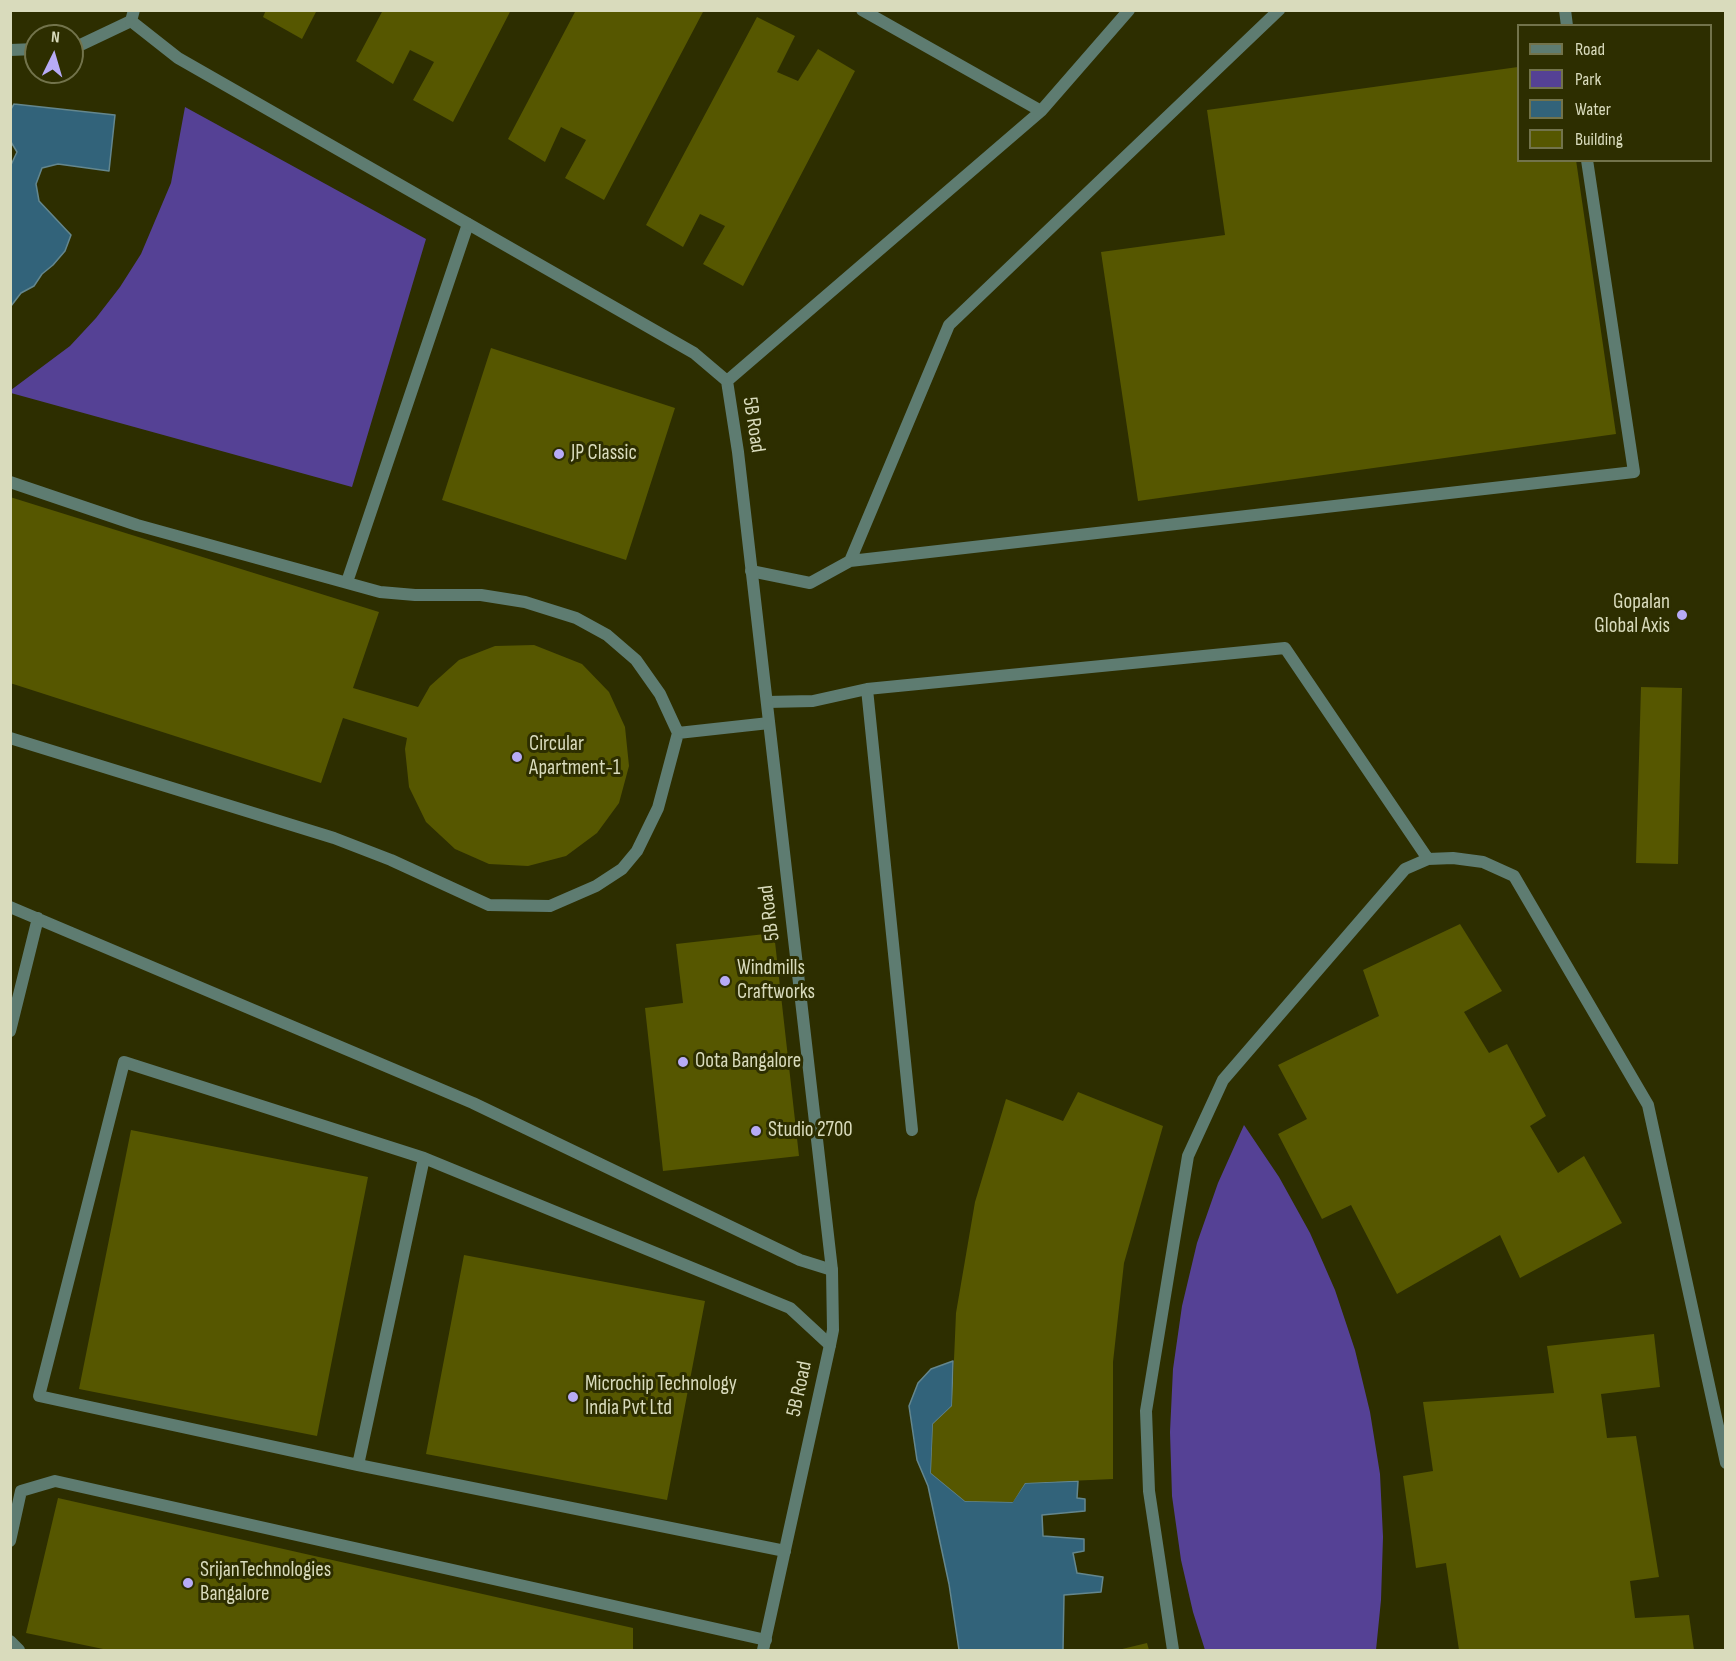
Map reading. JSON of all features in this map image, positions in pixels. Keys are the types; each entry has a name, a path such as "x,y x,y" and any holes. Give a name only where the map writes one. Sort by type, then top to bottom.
{"street":[{"path":"862,10 1041,111"},
{"path":"84,43 133,16 178,58 694,353 727,381 1041,111 1129,10"},
{"path":"850,561 949,326 1279,10"},
{"path":"751,571 810,583 850,561 1634,472 1587,162"},
{"path":"347,582 468,224"},
{"name":"5B Road","path":"727,381 767,702 832,1270 833,1330 765,1645"},
{"path":"10,482 137,525 380,592 415,595 481,595 525,602 576,618 607,635 636,660 660,694 678,733 658,808 637,851 622,869 596,886 550,906 489,905 391,860 334,838 10,738"},
{"path":"767,702 813,701 867,689 1285,648 1428,859"},
{"path":"867,689 912,1130"},
{"path":"678,733 769,723"},
{"path":"1173,1650 1149,1491 1146,1411 1188,1156 1223,1080 1405,869 1428,859 1453,858 1482,862 1514,876 1648,1105 1725,1463"},
{"path":"10,908 473,1103 800,1260 832,1270"},
{"path":"10,1031 38,918"},
{"path":"785,1551 358,1465 39,1396 124,1062 424,1158 790,1308 830,1345"},
{"path":"358,1465 424,1158"},
{"path":"10,1541 21,1491 55,1481 765,1645"},
{"path":"10,1641 19,1650"}],"green space":[{"path":"185,107 426,239 352,487 11,393 11,390 70,346 120,287 141,254 171,183"},
{"path":"1244,1125 1279,1177 1310,1233 1335,1290 1355,1350 1370,1412 1380,1474 1383,1537 1381,1600 1376,1650 1205,1650 1193,1612 1181,1560 1172,1496 1170,1432 1173,1369 1182,1306 1197,1243 1218,1183"}],"water":[{"path":"14,104 115,115 109,171 58,164 42,168 36,184 39,201 71,235 65,251 42,274 34,286 21,293 11,306 10,167 17,152 11,142 11,109"},
{"path":"953,1361 952,1406 933,1424 931,1473 965,1501 1012,1502 1025,1483 1078,1481 1077,1498 1085,1499 1085,1511 1042,1515 1043,1536 1084,1539 1084,1551 1073,1553 1077,1573 1103,1577 1101,1592 1064,1595 1063,1650 959,1650 949,1584 928,1486 917,1460 909,1406 918,1383 931,1369"}],"building":[{"path":"266,10 317,10 302,39 263,17"},
{"path":"383,10 511,10 453,122 413,100 434,62 410,50 393,84 356,61"},
{"path":"576,10 704,10 604,200 565,178 586,140 561,127 545,162 508,139"},
{"path":"757,17 795,36 777,72 798,81 818,49 855,71 743,286 703,264 725,226 700,214 683,247 646,225"},
{"path":"1517,67 1517,162 1576,162 1616,434 1138,501 1101,252 1225,235 1207,110"},
{"name":"JP Classic","path":"491,348 675,408 626,560 442,500"},
{"path":"10,497 379,612 353,688 418,707 430,686 459,660 495,646 534,645 582,664 609,692 625,727 629,766 619,803 597,833 566,856 528,866 489,864 455,849 426,822 409,787 405,749 407,738 343,718 321,783 10,683"},
{"path":"1641,687 1682,688 1678,864 1636,863"},
{"path":"1460,924 1502,991 1464,1012 1489,1053 1507,1044 1546,1116 1530,1126 1558,1173 1584,1156 1622,1223 1520,1278 1500,1235 1397,1294 1351,1205 1322,1219 1278,1134 1307,1119 1278,1065 1379,1016 1363,970"},
{"path":"774,933 799,1156 663,1171 645,1008 683,1003 676,944"},
{"path":"1078,1092 1163,1126 1124,1263 1113,1362 1113,1479 1025,1483 1013,1502 965,1501 931,1473 933,1424 952,1406 956,1313 975,1202 1006,1099 1063,1121"},
{"path":"131,1130 368,1177 317,1436 79,1389"},
{"path":"464,1255 705,1301 667,1500 426,1454"},
{"path":"1654,1334 1660,1387 1601,1394 1607,1438 1636,1436 1659,1577 1630,1581 1635,1618 1689,1615 1694,1650 1459,1650 1446,1563 1416,1568 1403,1476 1433,1471 1423,1402 1554,1393 1547,1346"},
{"path":"58,1498 633,1628 633,1650 108,1650 26,1633"},
{"path":"1147,1643 1149,1650 1118,1650"}],"place":[{"name":"JP Classic","path":"559,454"},
{"name":"Gopalan Global Axis","path":"1682,615"},
{"name":"Circular Apartment-1","path":"517,757"},
{"name":"Windmills Craftworks","path":"725,981"},
{"name":"Oota Bangalore","path":"683,1062"},
{"name":"Studio 2700","path":"756,1131"},
{"name":"Microchip Technology India Pvt Ltd","path":"573,1397"},
{"name":"SrijanTechnologies Bangalore","path":"188,1583"}]}
